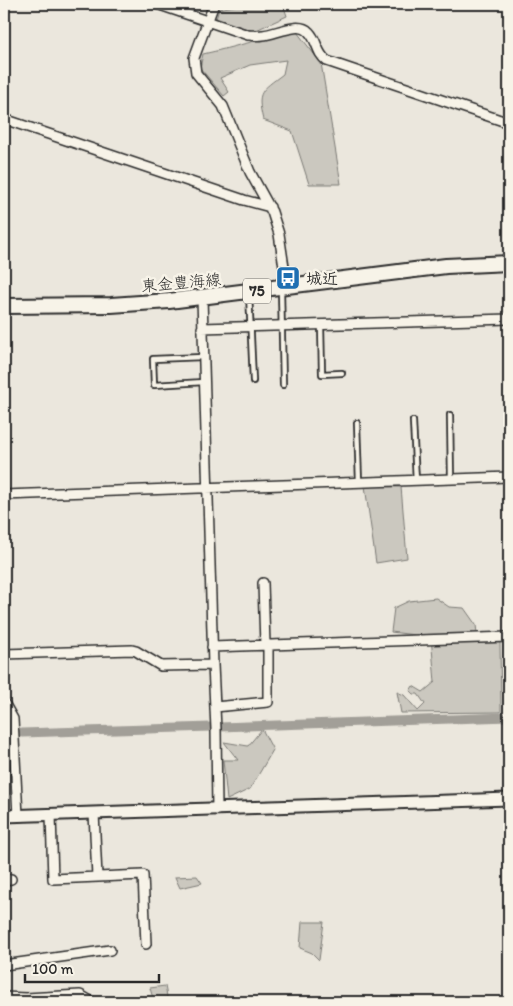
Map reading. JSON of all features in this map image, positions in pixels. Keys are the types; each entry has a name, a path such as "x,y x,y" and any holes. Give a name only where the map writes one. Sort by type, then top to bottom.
{"main road":[{"name":"東金豊海線","path":"4,306 111,305 202,298 446,266 509,263"}],"street":[{"path":"157,4 248,35 262,36 294,28 305,29 311,34 320,56 326,62 509,123"},
{"path":"214,4 194,58 196,73 223,106 250,172 270,207 279,234 284,288"},
{"path":"4,119 216,191 270,207"},
{"path":"202,298 217,810"},
{"path":"202,328 509,319"},
{"path":"4,495 509,478"},
{"path":"215,707 268,702 263,583"},
{"path":"212,647 509,637"},
{"path":"4,654 136,650 161,666 213,665"},
{"path":"4,703 13,719 18,816"},
{"path":"4,816 509,799"},
{"path":"94,814 98,877"},
{"path":"51,815 53,878 143,875 146,944"},
{"path":"4,965 110,950"},
{"path":"4,996 26,998 80,994 92,1002"}],"lane":[{"path":"284,288 282,326 284,385"},
{"path":"249,292 254,382"},
{"path":"321,324 322,374 342,373"},
{"path":"203,357 153,359 154,385 204,382"},
{"path":"450,416 451,480"},
{"path":"413,421 416,481"},
{"path":"357,423 360,483"}],"shaded area":[{"path":"243,4 283,4 287,16 254,31 216,19 219,9"},
{"path":"297,32 321,63 341,184 309,184 292,131 263,120 260,97 265,88 283,74 286,60 250,65 220,78 229,92 224,96 200,68 203,54"},
{"path":"365,486 401,487 407,558 376,563"},
{"path":"436,598 449,607 464,608 476,625 478,642 500,642 501,712 401,713 397,692 404,695 418,711 425,704 418,694 413,694 410,691 413,686 423,692 435,682 431,637 391,632 394,608 409,601"},
{"path":"262,729 273,750 250,789 227,800 223,760 238,760 224,742 248,746"},
{"path":"197,876 202,883 180,888 175,877"},
{"path":"302,922 324,922 319,960 312,953 300,948"},
{"path":"165,986 168,1002 154,1002 150,988"}],"waterway":[{"path":"220,727 509,717"},
{"path":"22,733 211,727"},
{"path":"4,734 10,733"}],"place":[{"name":"城近","path":"288,278"}]}
